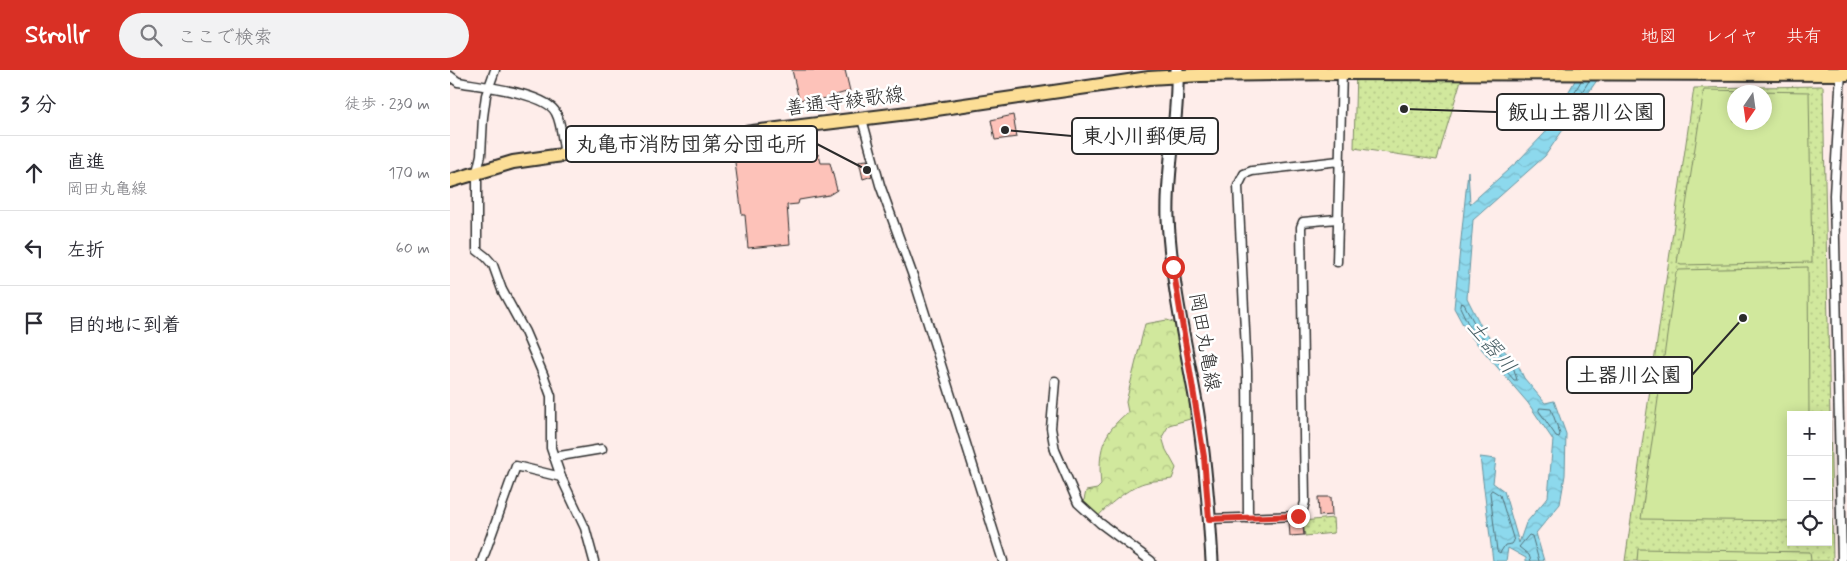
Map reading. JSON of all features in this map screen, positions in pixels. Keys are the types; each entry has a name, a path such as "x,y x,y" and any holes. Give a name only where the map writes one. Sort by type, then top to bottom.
{"main road":[{"name":"善通寺綾歌線","path":"450,181 513,162 565,154 862,119 1177,74 1236,75 1342,71 1843,73"},
{"name":"岡田丸亀線","path":"1177,74 1170,154 1168,219 1181,324 1204,457 1212,561"}],"street":[{"path":"495,70 482,118 481,155 477,172 477,250 486,256 493,265 502,290 525,332 543,374 551,396 550,430 554,457 561,477 585,528 594,561"},
{"path":"1337,262 1342,71"},
{"path":"1842,561 1834,195 1843,73"},
{"path":"450,76 458,82 537,98 553,107 557,114 565,154"},
{"path":"862,119 880,185 913,276 1003,561"},
{"path":"1248,518 1247,371 1238,186 1244,174 1252,171 1339,161"},
{"path":"1209,519 1298,516 1302,513 1305,502 1301,227 1303,222 1308,220 1337,219"},
{"path":"1055,381 1051,428 1054,450 1078,503 1100,523 1151,561"},
{"path":"554,457 602,449"},
{"path":"507,463 540,474 561,477"},
{"path":"482,561 500,522 516,466"}],"green space":[{"path":"1356,70 1464,70 1437,160 1354,148"},
{"path":"1823,86 1830,411 1787,411 1787,546 1832,546 1832,514 1833,561 1625,561 1694,88 1727,87 1727,130 1772,130 1772,87"},
{"path":"1704,90 1727,90 1727,130 1772,130 1772,91 1809,92 1812,262 1681,265 1677,263"},
{"path":"1808,267 1809,411 1787,411 1787,521 1641,519 1676,272 1679,270"},
{"path":"1167,320 1176,323 1189,399 1190,419 1169,425 1162,437 1166,450 1176,468 1172,479 1150,481 1138,485 1118,498 1096,519 1083,505 1086,491 1097,489 1101,485 1100,463 1103,444 1112,428 1128,412 1126,402 1145,324"},
{"path":"1333,518 1334,533 1305,536 1303,521"},
{"path":"1638,549 1810,552 1811,561 1637,561"}],"water":[{"name":"土器川","path":"1581,70 1604,70 1545,156 1473,220 1467,298 1483,330 1517,363 1524,378 1545,403 1554,401 1566,434 1565,475 1560,504 1536,533 1544,561 1526,561 1526,558 1508,548 1506,561 1493,561 1480,457 1496,459 1493,483 1504,491 1519,543 1526,523 1548,497 1553,440 1528,403 1467,332 1454,308 1468,171 1470,204 1518,161 1545,133"}],"building":[{"path":"792,70 845,70 850,91 811,102 809,98 799,100"},
{"path":"1013,115 1017,137 995,140 991,120"},
{"path":"805,140 808,148 819,155 821,163 830,163 837,190 829,195 799,200 798,204 787,205 790,244 748,248 745,215 742,215 734,155 781,149 781,144"},
{"path":"867,160 872,176 863,179 859,161"},
{"path":"1318,497 1331,497 1332,515 1319,516"},
{"path":"1302,520 1304,535 1290,536 1289,522"}],"place":[{"name":"飯山土器川公園","path":"1404,109"},
{"name":"東小川郵便局","path":"1005,130"},
{"name":"丸亀市消防団第分団屯所","path":"867,170"},
{"name":"土器川公園","path":"1743,318"}],"route":[{"path":"1173,267 1204,457 1209,519 1298,516"}]}
